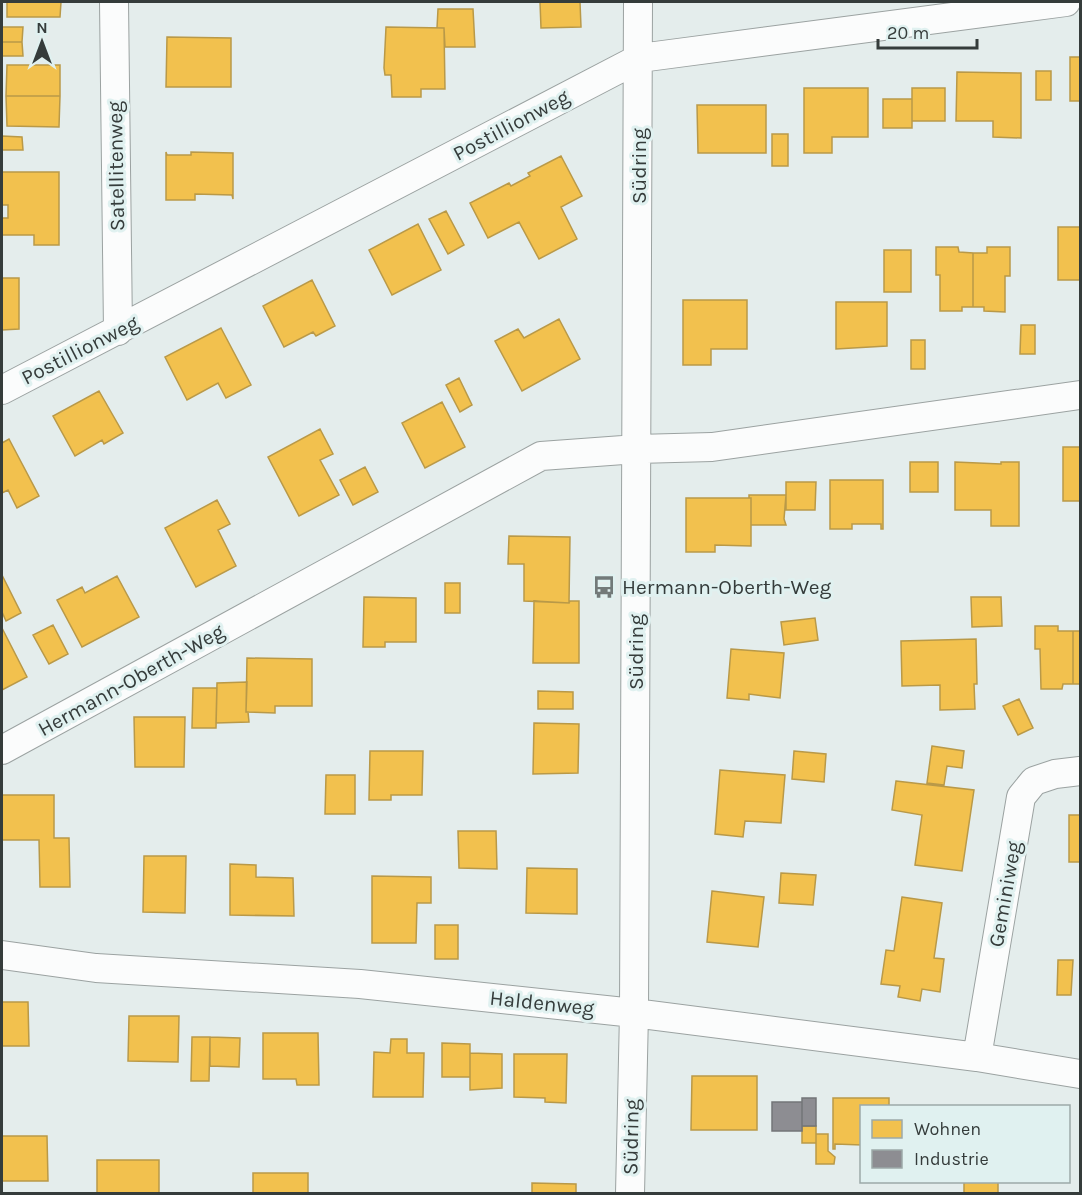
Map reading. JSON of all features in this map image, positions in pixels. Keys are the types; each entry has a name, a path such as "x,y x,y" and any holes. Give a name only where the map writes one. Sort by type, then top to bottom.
{"street":[{"name":"Satellitenweg","path":"114,2 118,331"},
{"name":"Südring","path":"630,1194 634,1013 639,2"},
{"name":"Postillionweg","path":"2,390 640,58 980,7 1065,2"},
{"name":"Hermann-Oberth-Weg","path":"2,750 542,456 637,449 712,447 1080,395"},
{"name":"Geminiweg","path":"977,1058 1021,797 1034,781 1055,774 1080,771"},
{"name":"Haldenweg","path":"2,955 96,968 360,984 634,1013 977,1058 1080,1074"}],"building: Wohnen":[{"path":"7,2 61,2 60,17 7,17"},
{"path":"540,2 580,2 581,27 541,28"},
{"path":"438,9 473,9 475,47 445,47 444,28 437,28"},
{"path":"2,27 23,27 22,42 2,42"},
{"path":"386,27 444,28 445,89 421,89 421,97 392,97 391,75 385,75 384,68"},
{"path":"167,37 231,38 231,87 166,87"},
{"path":"2,42 22,42 23,56 2,56"},
{"path":"1070,57 1080,57 1080,101 1070,101"},
{"path":"7,65 60,65 60,96 6,96"},
{"path":"1036,71 1051,71 1051,100 1036,100"},
{"path":"957,72 1021,73 1021,138 993,137 993,121 956,121"},
{"path":"804,88 868,88 868,137 832,137 832,153 804,153"},
{"path":"912,88 945,88 945,121 912,121"},
{"path":"6,96 60,96 59,127 7,126"},
{"path":"883,99 912,99 912,128 883,128"},
{"path":"697,105 766,105 766,153 698,153"},
{"path":"772,134 788,134 788,166 772,166"},
{"path":"2,136 22,137 23,150 2,150"},
{"path":"166,152 167,155 191,155 191,152 233,153 233,199 232,195 195,194 195,200 166,200"},
{"path":"561,156 582,196 561,207 577,239 539,259 519,222 488,238 470,203 509,183 511,186 530,176 528,173"},
{"path":"2,172 59,172 59,245 34,245 34,235 2,235 2,218 8,218 8,205 2,205"},
{"path":"446,211 464,245 448,254 429,219"},
{"path":"418,224 441,270 392,295 369,250"},
{"path":"1058,227 1080,227 1080,280 1058,280"},
{"path":"936,247 958,247 959,252 973,253 973,307 962,307 962,311 940,311 940,275 936,275"},
{"path":"987,247 1010,247 1010,276 1005,276 1005,312 984,311 984,307 973,307 973,253 987,253"},
{"path":"884,250 911,250 911,292 884,292"},
{"path":"2,278 19,278 19,329 2,330"},
{"path":"312,280 335,326 316,336 313,332 284,347 263,306"},
{"path":"683,300 747,300 747,349 711,349 711,365 683,365"},
{"path":"836,302 887,302 887,346 836,349"},
{"path":"559,319 580,359 522,391 495,341 518,329 524,338"},
{"path":"1021,325 1035,325 1035,354 1020,354"},
{"path":"221,328 251,385 226,398 218,383 187,400 165,357"},
{"path":"911,340 925,340 925,369 911,369"},
{"path":"459,378 472,405 460,412 446,385"},
{"path":"99,391 123,433 104,444 102,440 75,456 53,416"},
{"path":"442,402 465,447 425,468 402,423"},
{"path":"320,429 333,454 320,460 339,495 299,516 268,457"},
{"path":"9,439 39,496 17,508 8,490 2,493 2,443"},
{"path":"1063,447 1080,447 1080,501 1063,501"},
{"path":"910,462 938,462 938,492 910,492"},
{"path":"955,462 1001,464 1001,462 1019,462 1019,526 991,526 991,510 955,510"},
{"path":"365,467 378,492 353,505 340,480"},
{"path":"830,480 883,480 883,529 881,529 881,524 852,524 852,529 830,529"},
{"path":"786,482 816,482 815,510 786,510"},
{"path":"749,495 786,495 784,519 786,525 751,525"},
{"path":"686,498 751,498 751,546 715,545 715,552 686,552"},
{"path":"217,500 230,524 218,530 236,566 196,587 165,528"},
{"path":"509,536 570,537 569,603 524,601 524,564 508,564"},
{"path":"2,575 21,613 6,621 2,612"},
{"path":"117,576 139,617 82,647 57,600 82,587 85,593"},
{"path":"445,583 460,583 460,613 445,613"},
{"path":"364,597 416,598 416,642 385,642 385,647 363,647"},
{"path":"971,597 1001,597 1002,626 972,627"},
{"path":"534,601 569,603 579,601 579,663 533,663"},
{"path":"815,618 818,640 784,645 781,622"},
{"path":"53,625 68,654 49,664 33,635"},
{"path":"1035,626 1058,626 1058,631 1073,631 1073,684 1063,684 1062,689 1041,689 1040,649 1035,649"},
{"path":"2,628 27,677 2,690"},
{"path":"1073,631 1080,631 1080,684 1073,684"},
{"path":"976,639 975,709 940,710 940,685 902,686 901,641"},
{"path":"731,649 784,653 780,698 749,694 749,700 727,698"},
{"path":"247,658 312,659 312,706 275,706 275,713 246,712"},
{"path":"247,682 246,712 248,712 249,722 216,723 217,683"},
{"path":"193,688 217,688 216,728 192,728"},
{"path":"538,691 573,692 573,709 538,709"},
{"path":"1019,699 1033,728 1018,735 1003,706"},
{"path":"134,717 185,717 184,767 135,767"},
{"path":"534,723 579,724 578,773 533,774"},
{"path":"932,746 964,751 962,768 947,766 944,785 927,783"},
{"path":"370,751 423,751 422,795 391,795 391,800 369,800"},
{"path":"794,751 826,754 824,782 792,779"},
{"path":"720,770 785,775 781,823 745,821 743,837 715,834"},
{"path":"326,775 355,775 355,814 325,814"},
{"path":"896,781 974,790 962,871 915,865 922,815 892,810"},
{"path":"2,795 54,795 54,838 69,838 70,887 40,887 39,840 2,840"},
{"path":"1069,815 1080,815 1080,862 1069,862"},
{"path":"458,831 496,831 497,869 459,868"},
{"path":"144,856 186,856 185,913 143,912"},
{"path":"230,864 256,865 256,877 293,878 294,916 230,915"},
{"path":"527,868 577,869 577,914 526,913"},
{"path":"781,873 816,875 813,905 779,903"},
{"path":"372,876 431,877 431,903 417,903 416,943 372,943"},
{"path":"712,891 764,897 758,947 707,942"},
{"path":"902,897 942,903 934,958 944,959 940,992 922,989 920,1001 898,997 900,986 881,984 886,950 894,951"},
{"path":"435,925 458,925 458,959 435,959"},
{"path":"1058,960 1073,960 1071,995 1057,995"},
{"path":"2,1002 28,1002 29,1046 2,1046"},
{"path":"129,1016 179,1016 178,1062 128,1061"},
{"path":"263,1033 318,1033 319,1085 297,1085 296,1079 263,1079"},
{"path":"192,1037 210,1037 209,1081 191,1081"},
{"path":"210,1037 240,1038 239,1067 210,1066"},
{"path":"391,1039 407,1039 407,1053 424,1053 423,1097 373,1097 374,1052 390,1053"},
{"path":"442,1043 470,1044 470,1077 442,1077"},
{"path":"470,1053 502,1054 502,1088 470,1090"},
{"path":"514,1054 567,1054 566,1103 545,1102 545,1098 514,1097"},
{"path":"692,1076 757,1076 757,1130 691,1130"},
{"path":"833,1098 889,1098 889,1105 860,1105 860,1145 835,1144 835,1149 833,1149"},
{"path":"802,1126 816,1126 816,1143 802,1143"},
{"path":"816,1134 828,1134 828,1151 835,1157 834,1164 816,1164"},
{"path":"2,1136 47,1136 48,1181 2,1181"},
{"path":"97,1160 159,1160 159,1194 97,1194"},
{"path":"253,1173 308,1173 308,1194 253,1194"},
{"path":"532,1183 576,1184 576,1194 532,1194"},
{"path":"964,1183 998,1183 998,1194 964,1194"}],"building: Industrie":[{"path":"802,1098 816,1098 816,1126 802,1126"},
{"path":"772,1102 802,1102 802,1131 772,1131"}],"place":[{"name":"Hermann-Oberth-Weg","path":"604,587"}]}
